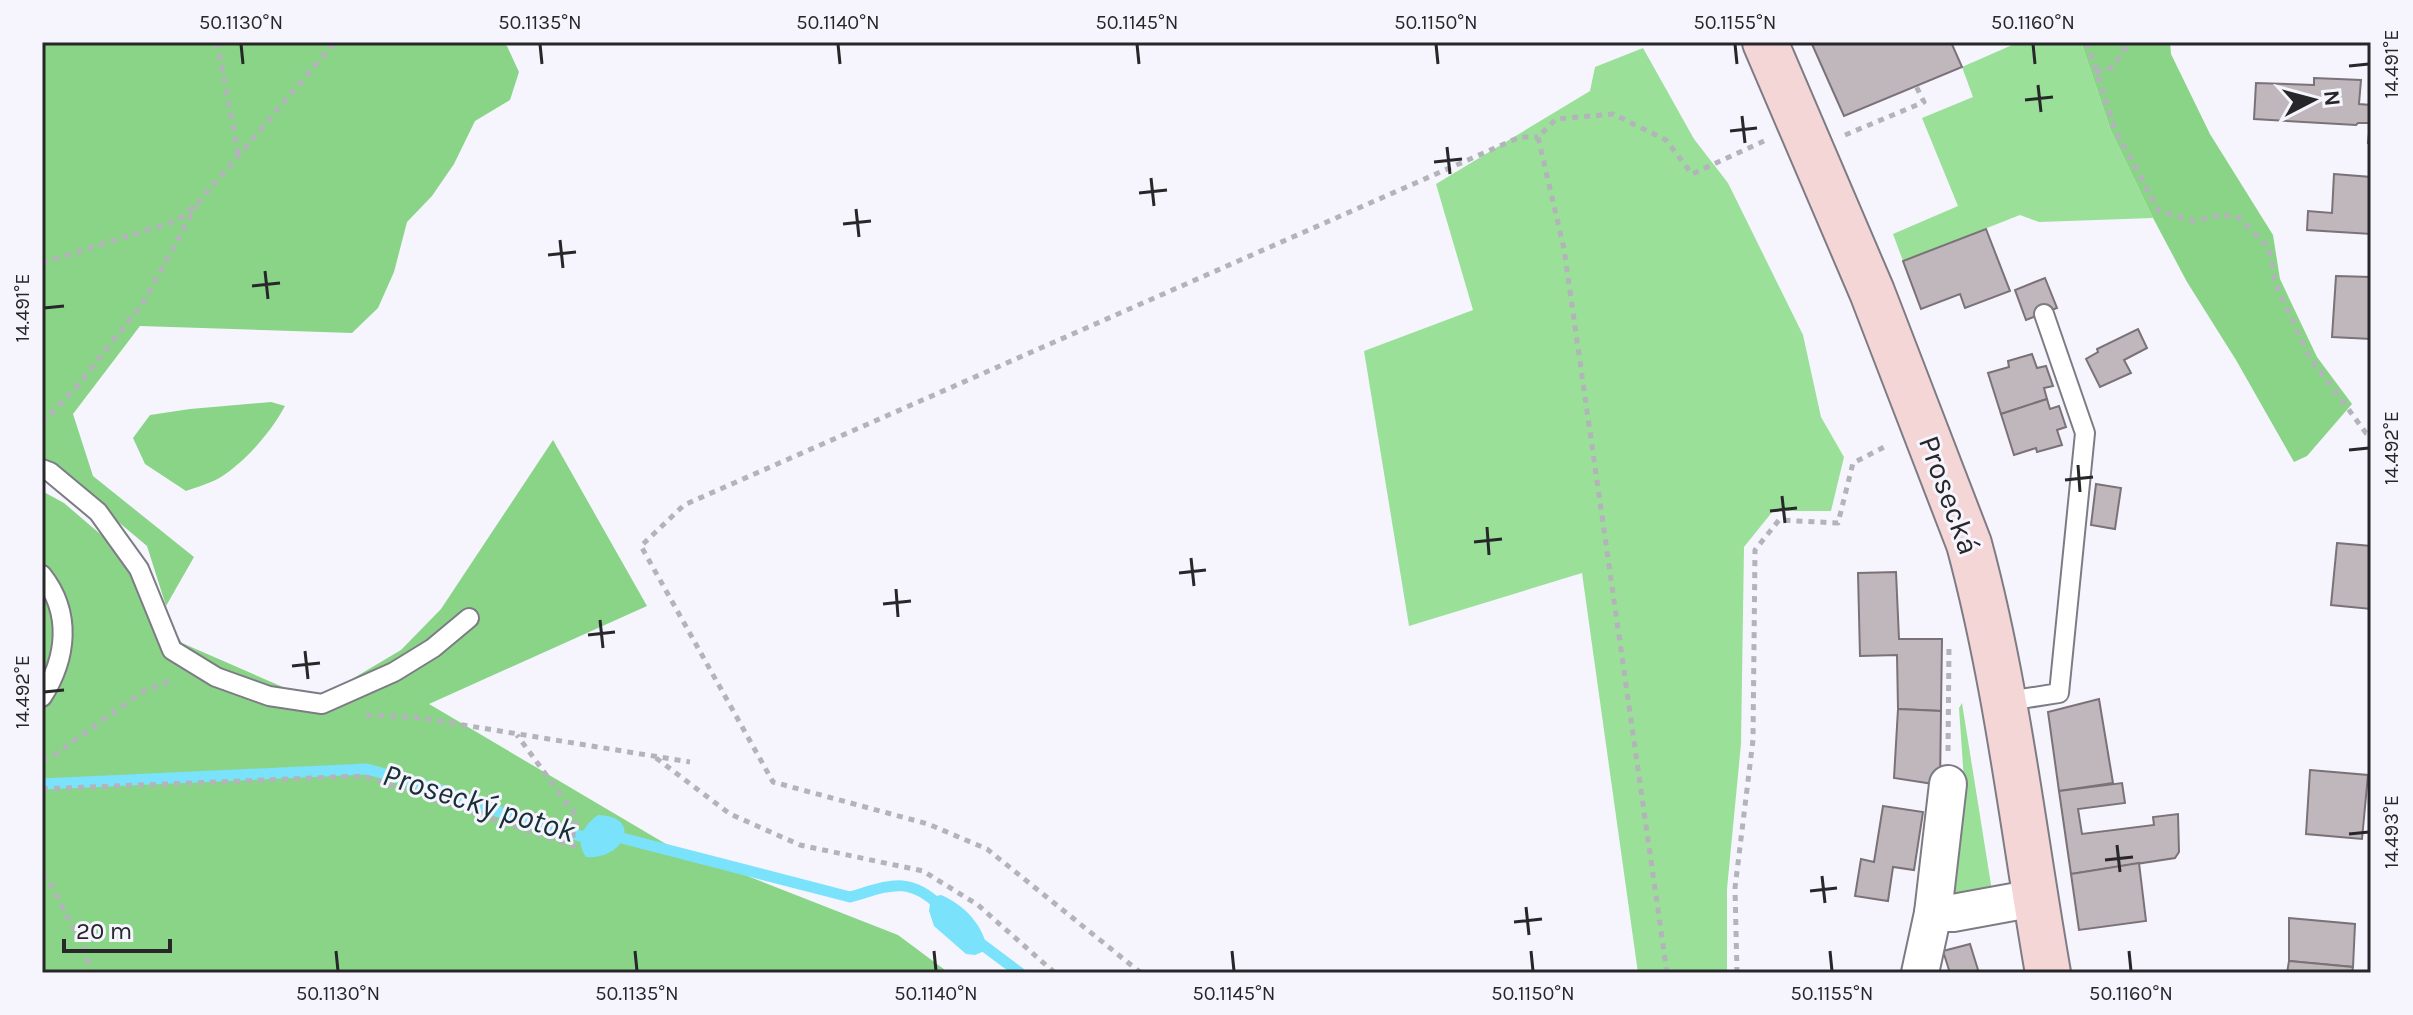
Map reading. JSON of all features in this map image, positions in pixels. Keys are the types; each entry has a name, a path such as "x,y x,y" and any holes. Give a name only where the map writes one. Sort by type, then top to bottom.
{"main road":[{"name":"Prosecká","path":"1765,42 1872,292 1969,544 2002,702 2048,973"}],"street":[{"path":"1920,973 1933,913 1948,784"},
{"path":"1933,913 1953,913 2035,898"}],"lane":[{"path":"2002,702 2059,693 2085,433 2044,314"},
{"path":"42,469 50,472 98,512 139,569 172,650 216,677 269,696 322,704 394,672 433,648 469,618"},
{"path":"42,575 52,587 63,616 64,646 54,678 42,697"}],"path":[{"path":"217,42 238,153"},
{"path":"42,423 79,384 144,301 197,204 335,42"},
{"path":"2087,42 2115,129 2159,211 2194,221 2220,215 2238,217 2269,248 2275,283 2309,356 2366,433 2371,434"},
{"path":"2096,72 2113,67 2129,42"},
{"path":"1845,135 1924,102 1916,86"},
{"path":"1141,973 987,849 928,824 773,782 641,546 684,505 1520,137 1538,137 1556,119 1613,114 1666,140 1692,174 1732,156"},
{"path":"1538,137 1564,249 1667,973"},
{"path":"42,263 176,221 197,204"},
{"path":"1737,973 1735,888 1753,740 1755,550 1779,520 1838,523 1853,463 1897,440"},
{"path":"1948,784 1950,633"},
{"path":"42,760 54,755 142,692 202,668"},
{"path":"356,715 414,717 690,762"},
{"path":"42,789 363,776 574,846 577,817 517,735"},
{"path":"656,758 730,814 800,845 923,871 978,905 1055,973"},
{"path":"42,874 50,883 86,952 90,973"}],"green space":[{"path":"42,42 497,42 507,46 519,72 510,100 475,121 454,164 432,196 407,222 394,272 378,308 352,333 140,326 73,414 93,476 194,557 166,606 147,546 42,458"},
{"path":"2019,42 2081,42 2111,131 2153,218 2039,222 2020,215 1903,261 1893,234 1958,206 1922,118 1973,97 1962,67"},
{"path":"2081,42 2170,42 2171,54 2210,134 2273,235 2280,279 2317,357 2352,404 2307,456 2294,462 2187,282 2111,131"},
{"path":"1643,48 1694,139 1728,183 1803,335 1821,417 1844,457 1831,511 1773,511 1744,547 1741,744 1727,889 1727,973 1638,973 1582,573 1409,626 1364,351 1473,310 1436,184 1590,91 1595,67"},
{"path":"271,402 285,406 249,454 221,477 186,491 145,464 133,438 150,415"},
{"path":"553,440 647,606 429,704 666,844 898,935 949,973 42,973 42,491 64,503 120,551 182,643 315,701 401,650 441,609"},
{"path":"1962,703 1992,891 1947,897 1964,781 1959,708"}],"water":[{"path":"598,815 621,822 624,838 611,852 586,857 581,845 582,833"},
{"path":"941,895 971,916 982,932 987,950 975,955 966,954 934,926 929,911 931,897"}],"building":[{"path":"1811,42 1951,42 1962,67 1844,116"},
{"path":"2314,78 2361,80 2359,104 2371,105 2371,143 2368,143 2370,123 2356,125 2254,119 2256,83 2314,85"},
{"path":"2334,174 2371,177 2371,234 2307,230 2308,211 2332,213"},
{"path":"1986,229 2010,291 1965,308 1960,294 1921,309 1903,261"},
{"path":"2336,276 2371,277 2371,339 2332,337"},
{"path":"2045,278 2057,308 2026,320 2015,290"},
{"path":"2138,329 2147,348 2124,360 2131,373 2100,387 2086,359 2098,352 2097,349"},
{"path":"2032,354 2037,368 2046,366 2053,386 2044,388 2047,399 2001,414 1988,373 2009,367 2008,361"},
{"path":"2047,399 2050,409 2059,406 2066,427 2057,430 2062,445 2014,455 2001,414"},
{"path":"2096,484 2121,488 2115,529 2091,525"},
{"path":"2337,543 2371,546 2371,609 2331,605"},
{"path":"1896,572 1899,639 1942,639 1941,711 1898,709 1897,655 1860,656 1858,573"},
{"path":"2099,699 2113,783 2059,791 2048,712"},
{"path":"1898,709 1941,711 1940,785 1894,778"},
{"path":"2310,770 2368,775 2362,839 2306,834"},
{"path":"2122,783 2125,803 2078,809 2082,834 2154,825 2153,817 2178,814 2179,852 2175,858 2071,874 2059,791"},
{"path":"1883,806 1923,812 1914,870 1893,867 1888,901 1855,896 1861,859 1874,862"},
{"path":"2139,863 2146,921 2079,930 2071,874"},
{"path":"2289,918 2355,924 2353,967 2289,961"},
{"path":"1970,944 1979,973 1950,973 1943,951"},
{"path":"2289,961 2353,967 2352,973 2287,973"}],"waterway":[{"name":"Prosecký potok","path":"42,784 367,769 445,791 496,811 580,836 593,836"},
{"name":"Prosecký potok","path":"610,835 850,897 887,887 908,887 929,896 940,906"},
{"name":"Prosecký potok","path":"976,940 1020,973"}]}
